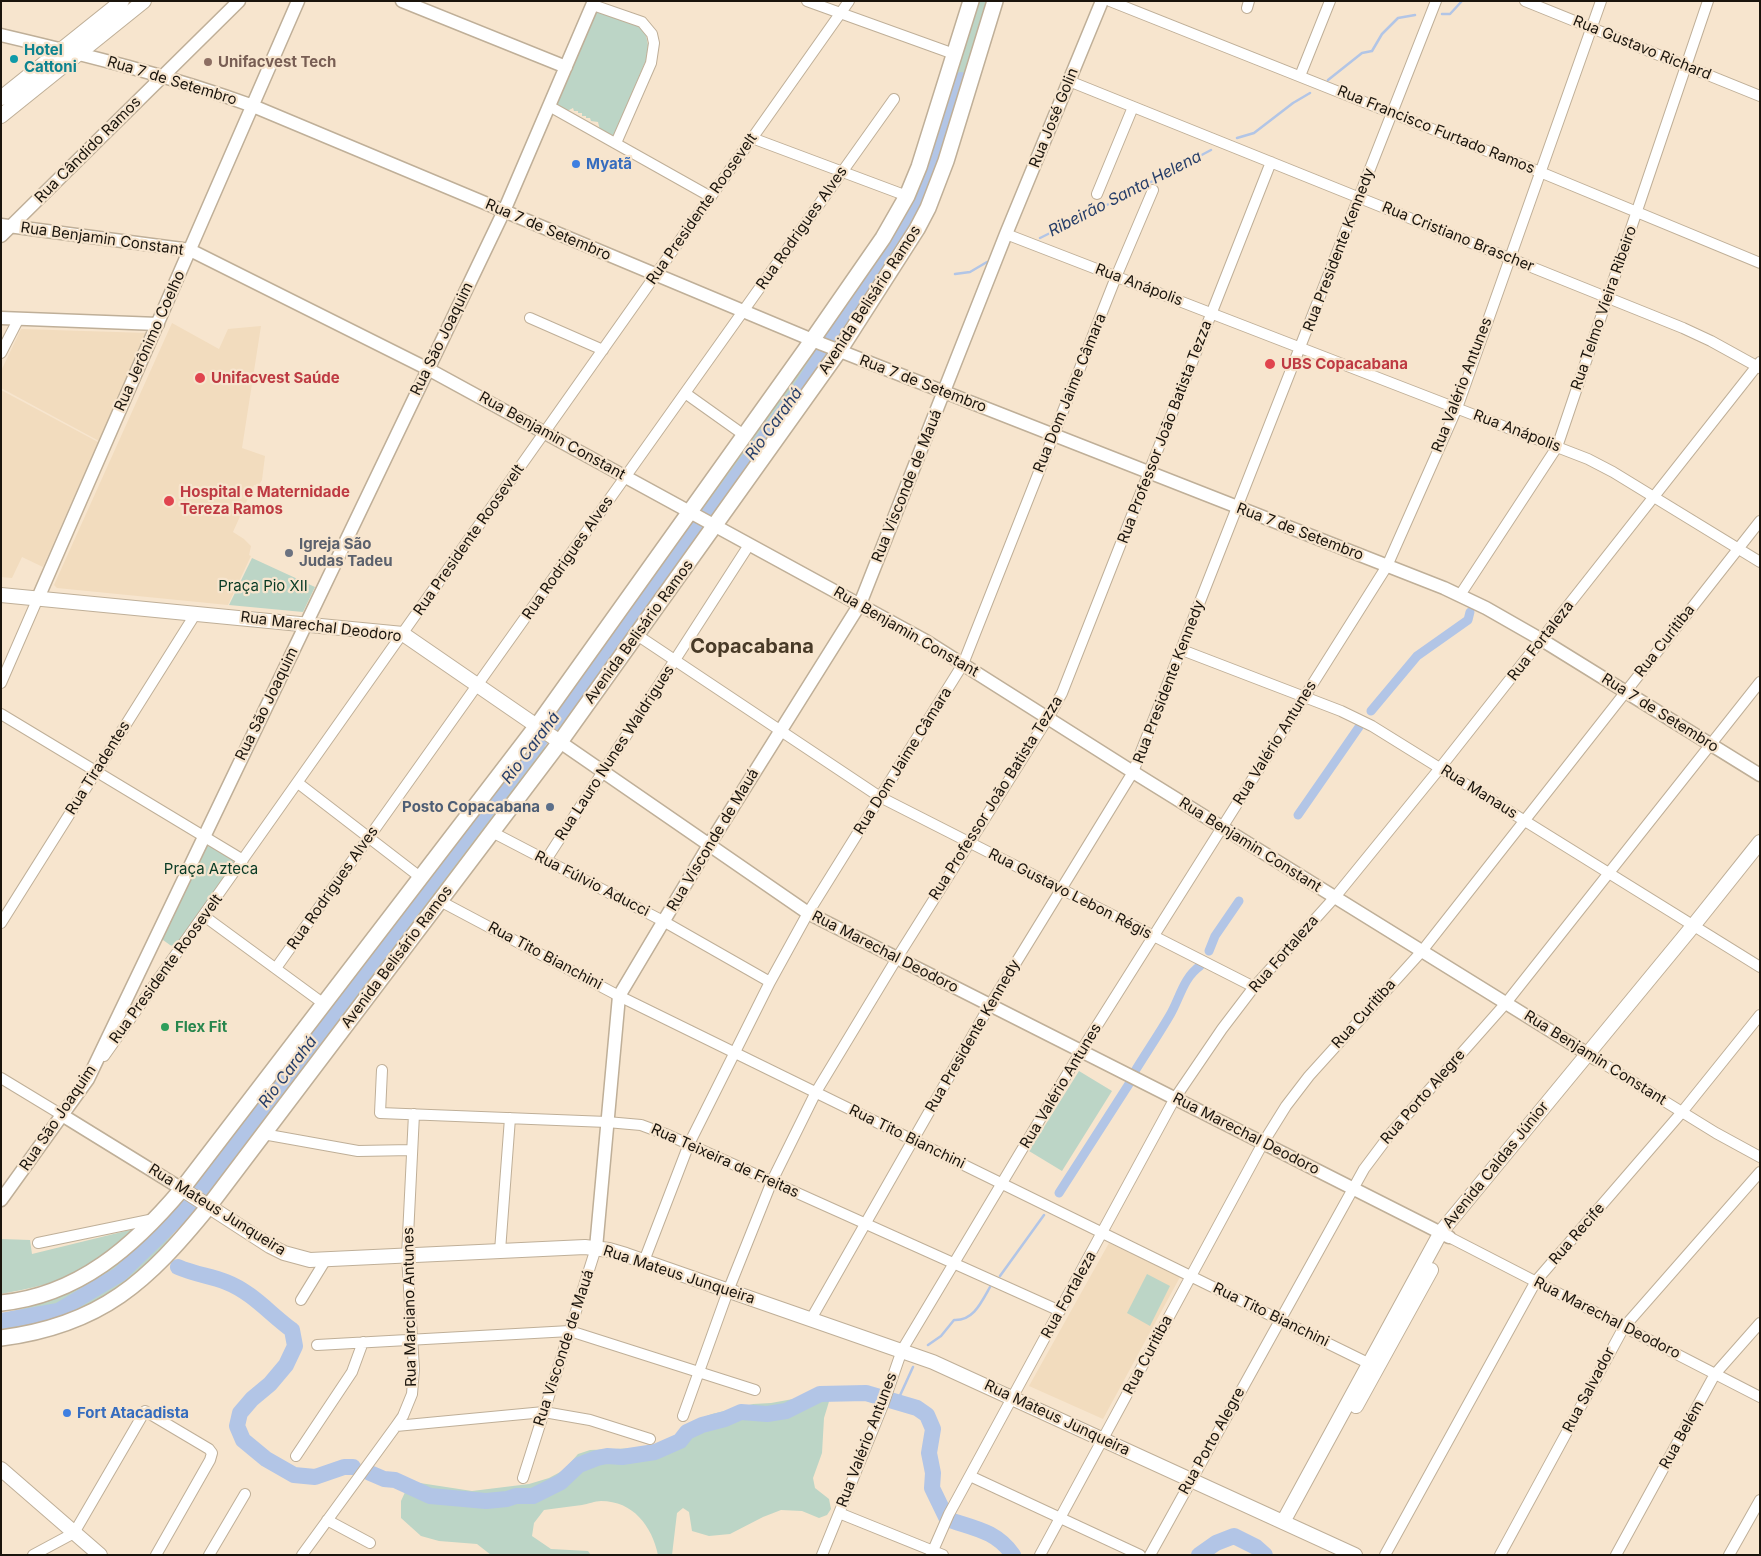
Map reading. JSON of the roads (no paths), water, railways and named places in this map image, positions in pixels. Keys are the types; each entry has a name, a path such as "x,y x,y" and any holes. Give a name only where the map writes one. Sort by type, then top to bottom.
{"main road":[{"path":"1,98 122,1"},
{"path":"1,116 144,1"},
{"name":"Avenida Belisário Ramos","path":"1,1338 36,1332 66,1324 111,1302 137,1284 154,1268 263,1134 492,832 637,635 713,525 826,346 907,196 920,167 971,1"},
{"name":"Avenida Belisário Ramos","path":"1,1303 41,1294 68,1284 115,1257 157,1219 185,1190 420,877 538,728 693,514 744,435 826,346 914,235 928,208 946,161 995,1"},
{"name":"Rua Marechal Deodoro","path":"1,595 403,634 558,741"},
{"name":"Avenida Caldas Júnior","path":"1697,928 1760,842"},
{"name":"Avenida Caldas Júnior","path":"1287,1524 1445,1234 1697,928 1760,858"},
{"name":"Rua Mateus Junqueira","path":"185,1190 284,1253 310,1260 325,1261 500,1251 596,1248 609,1250 933,1362 1355,1555"},
{"path":"4,1476 100,1555"}],"street":[{"name":"Rua Cândido Ramos","path":"1,236 6,226 239,1"},
{"name":"Rua Jerônimo Coelho","path":"38,598 298,1"},
{"path":"402,1 566,67"},
{"path":"807,1 954,54"},
{"name":"Rua Presidente Roosevelt","path":"88,1078 849,1"},
{"name":"Rua José Golin","path":"1006,234 1102,1"},
{"name":"Rua Francisco Furtado Ramos","path":"1110,1 1637,211 1760,263"},
{"path":"1300,76 1330,1"},
{"name":"Rua Presidente Kennedy","path":"811,1319 990,1005 1133,772 1436,1"},
{"name":"Rua Gustavo Richard","path":"1525,1 1760,96"},
{"name":"Rua Valério Antunes","path":"822,1555 883,1405 902,1350 1081,1051 1386,566 1457,408 1601,1"},
{"name":"Rua Telmo Vieira Ribeiro","path":"1460,595 1557,446 1708,1"},
{"path":"594,3 642,22 652,34 654,43 651,63 616,143"},
{"name":"Rua São Joaquim","path":"1,1200 88,1078 504,211 594,3"},
{"name":"Rua 7 de Setembro","path":"1,35 79,53 203,88 253,106 826,346 1460,595 1542,640 1760,775"},
{"name":"Rua Cristiano Brascher","path":"1070,81 1683,328 1759,365"},
{"name":"Rua Rodrigues Alves","path":"276,968 894,99"},
{"path":"549,106 711,197"},
{"path":"1097,194 1133,107"},
{"path":"752,138 907,196"},
{"name":"Rua Professor João Batista Tezza","path":"683,1416 728,1291 772,1182 816,1092 897,958 1048,718 1072,671 1271,162"},
{"name":"Rua Dom Jaime Câmara","path":"644,1261 689,1144 770,982 808,913 963,664 1116,277 1153,190"},
{"name":"Rua Benjamin Constant","path":"6,226 190,250 428,369 860,604 963,664 1133,772 1682,1112 1760,1157"},
{"name":"Rua Anápolis","path":"1006,234 1557,446 1612,472 1760,562"},
{"name":"Rua Visconde de Mauá","path":"523,1478 596,1248 619,996 709,845 860,604 1006,234"},
{"path":"1,318 158,324"},
{"path":"1,354 20,318"},
{"path":"530,318 603,350"},
{"name":"Rua Fortaleza","path":"932,1553 949,1514 1175,1098 1213,1042 1254,987 1335,897 1440,768 1759,365"},
{"path":"685,393 744,435"},
{"name":"Rua Curitiba","path":"1040,1555 1190,1276 1263,1143 1286,1106 1309,1076 1422,951 1760,521"},
{"name":"Rua Lauro Nunes Waldrigues","path":"546,860 749,544"},
{"path":"1,684 38,598"},
{"name":"Rua Tiradentes","path":"1,923 196,613"},
{"name":"Rua Gustavo Lebon Régis","path":"637,635 880,797 1254,987"},
{"name":"Rua Manaus","path":"1182,650 1304,696 1372,726 1760,967"},
{"name":"Rua Porto Alegre","path":"1150,1555 1353,1188 1378,1149 1506,1003 1760,682"},
{"path":"1,714 243,860"},
{"name":"Rua Marechal Deodoro","path":"558,741 808,913 1445,1234 1760,1397"},
{"path":"298,783 420,877"},
{"name":"Rua Fúlvio Aducci","path":"492,832 663,921 770,982"},
{"name":"Rua Tito Bianchini","path":"440,900 619,996 1373,1366"},
{"path":"204,916 324,1004"},
{"name":"Rua Recife","path":"1386,1555 1536,1281 1682,1112 1760,1015"},
{"name":"Rua Teixeira de Freitas","path":"382,1070 380,1113 641,1125 689,1144 1060,1311"},
{"name":"Rua Mateus Junqueira","path":"1,1078 185,1190"},
{"name":"Rua Marciano Antunes","path":"302,1555 403,1416 412,1394 414,1369 413,1339 407,1256 414,1114"},
{"path":"500,1251 510,1118"},
{"path":"263,1134 358,1151 412,1150"},
{"name":"Rua Salvador","path":"1500,1555 1624,1327 1760,1172"},
{"path":"38,1243 157,1219"},
{"path":"301,1300 325,1261"},
{"name":"Rua Belém","path":"1616,1555 1715,1374 1760,1323"},
{"path":"317,1344 570,1331 755,1390"},
{"path":"296,1456 352,1372 363,1342"},
{"path":"33,1555 74,1532 145,1412 209,1448 212,1453 210,1460 156,1555"},
{"path":"396,1426 544,1412 590,1420 650,1439"},
{"path":"970,1476 1140,1555"},
{"path":"210,1555 245,1494"},
{"path":"1729,1555 1760,1500"},
{"path":"839,1513 932,1553 943,1555"},
{"path":"327,1520 370,1543"}],"waterway":[{"name":"Ribeirão Santa Helena","path":"1442,14 1450,14 1462,1"},
{"name":"Ribeirão Santa Helena","path":"1328,80 1362,53 1372,51 1382,34 1398,18 1415,15"},
{"name":"Rio Carahá","path":"1,1321 58,1311 120,1274 183,1213 650,594 797,394 887,254 920,196 961,80"},
{"name":"Ribeirão Santa Helena","path":"1237,138 1254,133 1293,103 1310,93"},
{"name":"Ribeirão Santa Helena","path":"1040,238 1211,150"},
{"name":"Ribeirão Santa Helena","path":"955,274 970,272 987,262"},
{"name":"Ribeirão Santa Helena","path":"874,273 880,276"},
{"path":"1371,711 1417,656 1468,620 1470,612"},
{"path":"1298,815 1359,727"},
{"path":"1209,951 1215,936 1239,901"},
{"path":"1135,1071 1170,1015 1186,982 1200,966"},
{"path":"1059,1193 1129,1084"},
{"path":"1000,1276 1044,1215"},
{"path":"178,1267 235,1286 253,1297 292,1330 295,1346 286,1365 270,1384 252,1399 240,1413 237,1426 243,1440 266,1459 294,1475 315,1477 344,1467 353,1467"},
{"path":"928,1345 941,1336 954,1320 966,1318 976,1310 990,1287"},
{"path":"897,1402 913,1367"},
{"path":"370,1473 384,1479 395,1480 430,1496 486,1501 516,1496 533,1496 561,1482 579,1465 607,1456 622,1457 655,1452 680,1441 687,1432 702,1425 725,1419 741,1412 767,1414 786,1411 820,1394 866,1393 917,1408 927,1415 933,1429 929,1453 933,1473 932,1488 947,1519 991,1535 999,1540 1013,1555"},
{"path":"1199,1555 1216,1543 1234,1536 1256,1547 1265,1555"}],"place":[{"name":"Hotel Cattoni","path":"14,59"},
{"name":"Unifacvest Tech","path":"208,62"},
{"name":"Myatã","path":"576,164"},
{"name":"UBS Copacabana","path":"1270,364"},
{"name":"Unifacvest Saúde","path":"200,378"},
{"name":"Hospital e Maternidade Tereza Ramos","path":"169,501"},
{"name":"Igreja São Judas Tadeu","path":"289,553"},
{"name":"Posto Copacabana","path":"550,807"},
{"name":"Flex Fit","path":"165,1027"},
{"name":"Fort Atacadista","path":"67,1413"}],"district":[{"name":"Copacabana","path":"752,647"}],"park label":[{"name":"Praça Pio XII","path":"263,586"},
{"name":"Praça Azteca","path":"211,869"}]}
